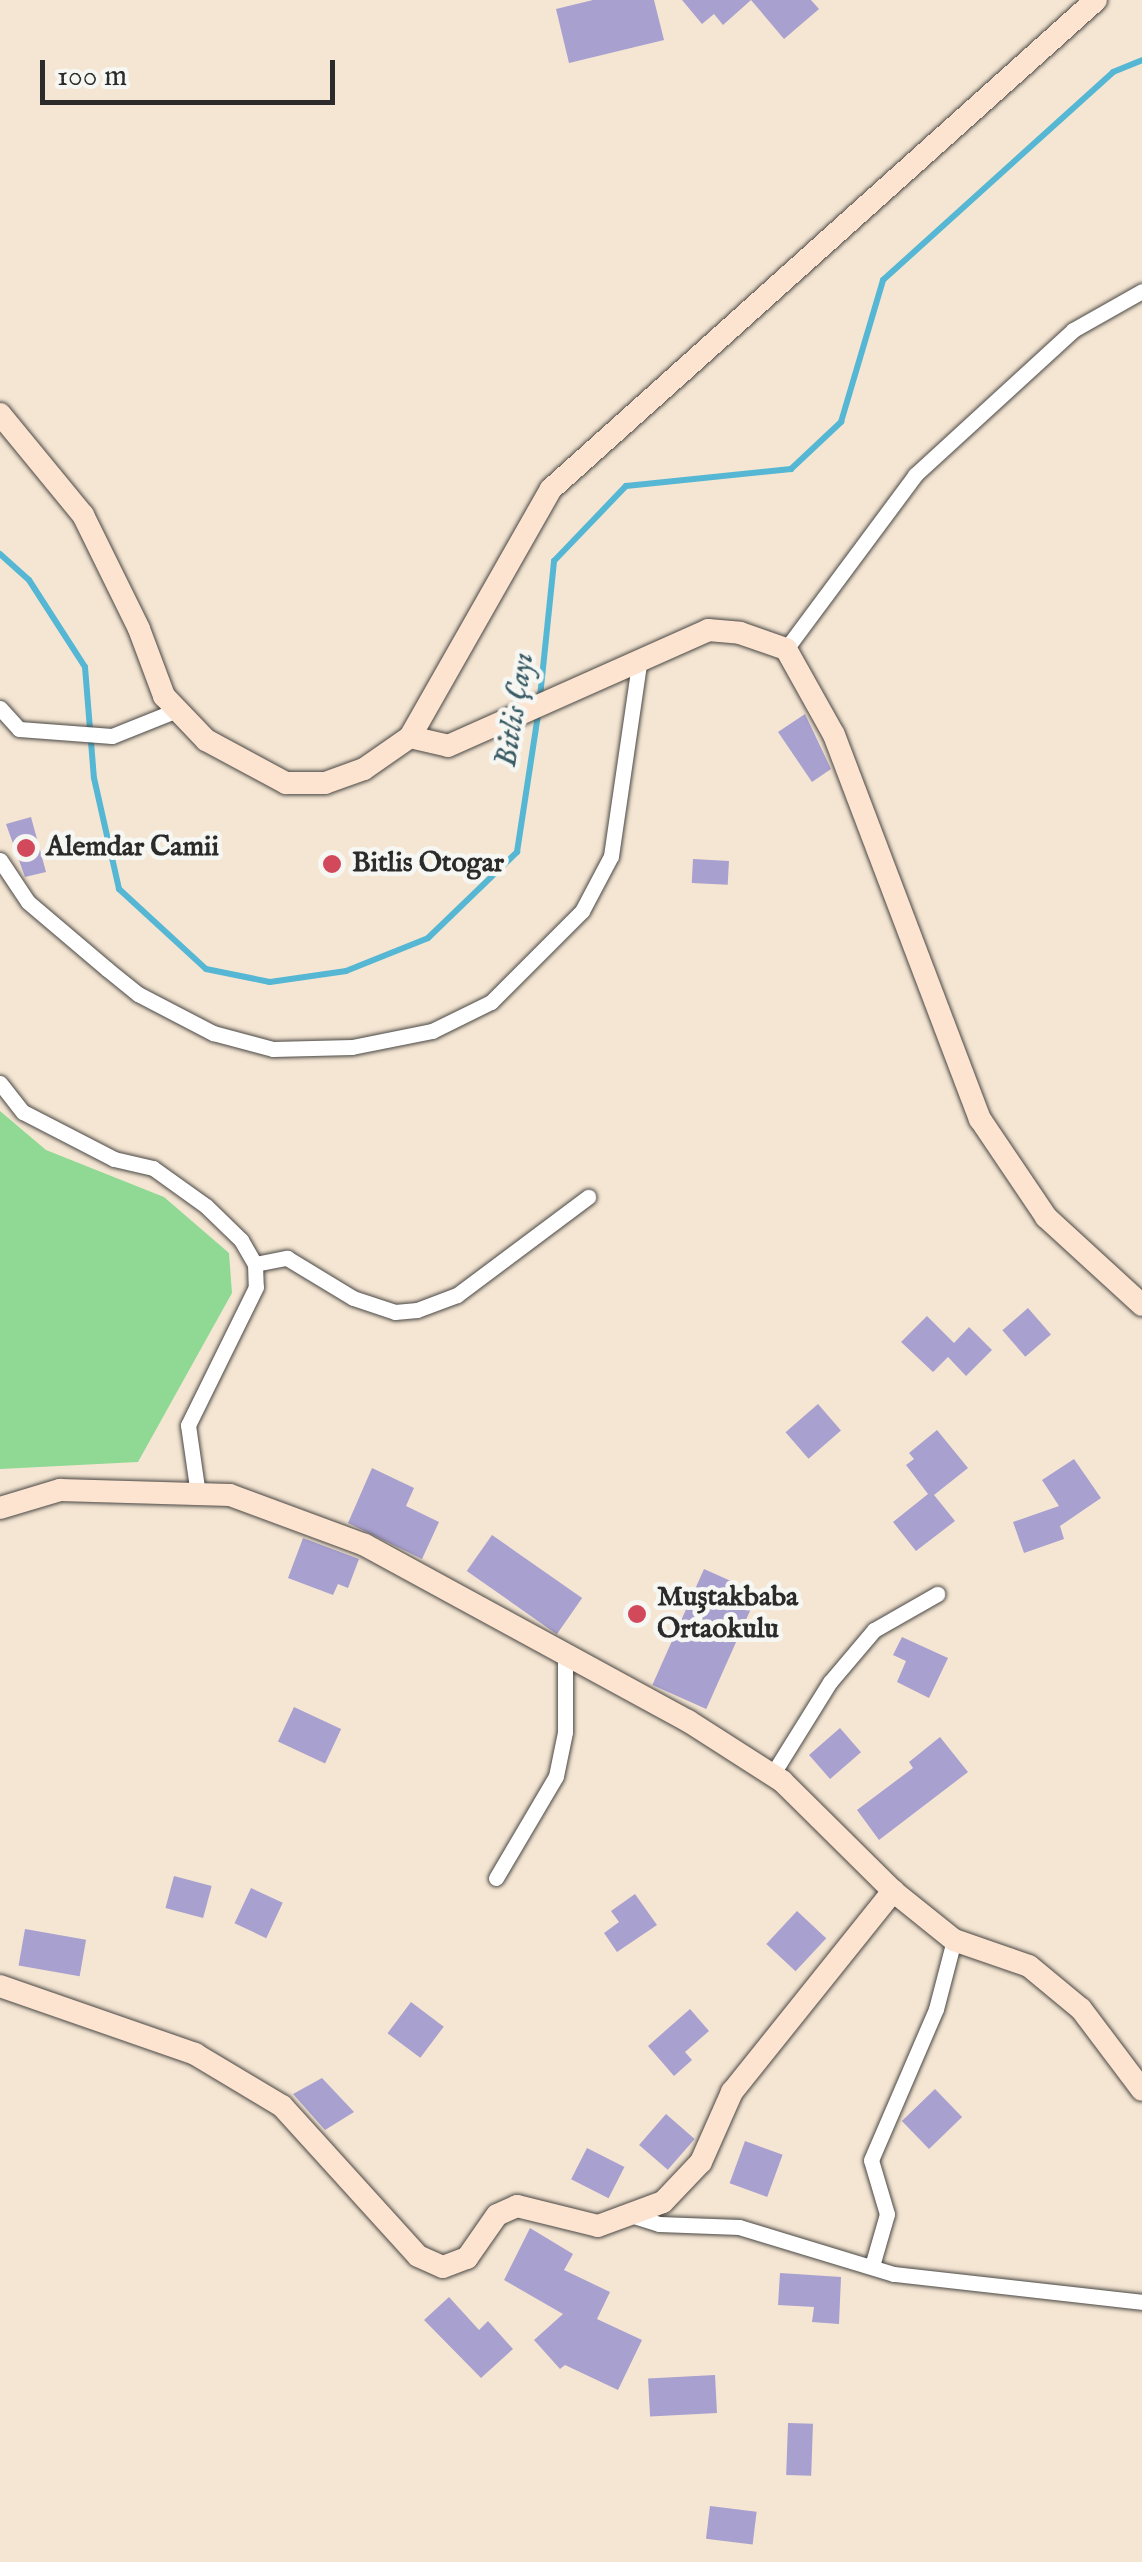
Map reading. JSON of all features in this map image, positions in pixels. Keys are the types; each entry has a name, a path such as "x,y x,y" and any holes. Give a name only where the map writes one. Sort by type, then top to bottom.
{"main road":[{"path":"0,414 83,515 139,629 164,696 206,740 286,783 325,783 364,770 410,737 550,489 1096,0"},
{"path":"410,737 448,746 608,678 708,630 740,632 786,648 834,734 980,1119 1046,1217 1142,1305"},
{"path":"0,1508 60,1490 230,1495 366,1545 565,1658 688,1721 772,1775 892,1891 954,1940 1029,1966 1081,2009 1142,2090"},
{"path":"0,1986 195,2054 282,2106 418,2256 443,2267 467,2258 497,2215 516,2206 598,2226 663,2202 701,2162 732,2092 892,1891"}],"street":[{"path":"786,648 916,475 1074,330 1142,290"},
{"path":"0,860 28,902 107,969 138,994 213,1034 273,1050 352,1046 432,1030 491,1002 582,911 611,856 638,664"},
{"path":"0,712 19,729 60,736 112,736 177,710"},
{"path":"0,1083 23,1112 114,1159 153,1168 218,1218 254,1264 256,1287 188,1425 198,1494"},
{"path":"254,1264 287,1258 353,1298 395,1312 417,1310 458,1295 588,1197"},
{"path":"772,1775 830,1682 874,1630 937,1594"},
{"path":"496,1878 556,1776 565,1658"},
{"path":"872,2266 887,2214 872,2160 936,2009 954,1940"},
{"path":"630,2214 659,2224 739,2227 894,2274 1142,2302"}],"green space":[{"path":"0,1111 46,1150 164,1197 229,1253 232,1293 138,1462 0,1469"}],"building":[{"path":"593,0 654,0 664,40 569,63 556,9"},
{"path":"682,0 751,0 723,25 714,14 702,24"},
{"path":"751,0 811,0 819,9 784,39"},
{"path":"805,714 831,769 812,782 778,732"},
{"name":"Alemdar Camii","path":"31,817 46,872 25,877 6,824"},
{"path":"693,859 729,861 728,885 692,883"},
{"path":"1028,1308 1051,1334 1025,1357 1002,1330"},
{"path":"927,1316 954,1343 969,1327 992,1350 966,1376 948,1357 933,1372 901,1342"},
{"path":"818,1404 841,1430 809,1459 786,1432"},
{"path":"937,1430 968,1468 934,1495 955,1521 916,1551 893,1522 928,1494 906,1465 914,1459 909,1453"},
{"path":"1074,1459 1101,1498 1060,1526 1064,1539 1024,1553 1013,1522 1059,1506 1042,1480"},
{"path":"372,1468 414,1488 406,1506 439,1522 422,1559 348,1523"},
{"path":"492,1535 582,1598 557,1634 467,1571"},
{"path":"303,1538 359,1559 348,1588 338,1584 333,1595 288,1578"},
{"path":"704,1569 758,1593 706,1709 652,1685"},
{"path":"902,1637 948,1658 929,1698 897,1682 906,1661 893,1655"},
{"path":"294,1707 341,1729 325,1763 278,1741"},
{"path":"840,1728 861,1752 830,1779 809,1755"},
{"path":"940,1737 968,1772 879,1840 857,1810 913,1768 909,1762"},
{"path":"174,1876 212,1886 203,1918 165,1908"},
{"path":"251,1888 283,1903 266,1938 235,1923"},
{"path":"635,1894 657,1925 617,1952 604,1933 619,1922 611,1911"},
{"path":"797,1911 826,1938 796,1971 766,1944"},
{"path":"25,1929 86,1940 80,1976 19,1965"},
{"path":"411,2002 444,2027 420,2058 388,2033"},
{"path":"690,2009 709,2031 685,2052 692,2060 674,2076 648,2046"},
{"path":"322,2078 354,2112 325,2130 293,2094"},
{"path":"935,2089 962,2117 929,2149 902,2121"},
{"path":"666,2114 695,2139 668,2170 639,2145"},
{"path":"745,2141 783,2155 767,2197 730,2183"},
{"path":"587,2148 624,2167 609,2198 571,2179"},
{"path":"530,2228 573,2254 564,2270 610,2292 597,2319 642,2340 618,2390 565,2365 560,2369 534,2340 563,2314 504,2280"},
{"path":"780,2273 841,2277 839,2324 812,2322 814,2307 778,2305"},
{"path":"449,2297 479,2330 488,2321 513,2349 481,2378 424,2320"},
{"path":"715,2375 717,2413 650,2416 648,2379"},
{"path":"788,2423 813,2424 811,2476 786,2475"},
{"path":"710,2506 757,2512 753,2544 706,2539"}],"waterway":[{"name":"Bitlis Çayı","path":"540,697 554,561 626,486 791,469 841,422 883,280 1113,72 1142,60"},
{"name":"Bitlis Çayı","path":"0,554 29,580 85,667 94,778 119,889 206,969 270,982 346,971 428,938 517,852 538,715"}],"place":[{"name":"Alemdar Camii","path":"26,848"},
{"name":"Bitlis Otogar","path":"332,864"},
{"name":"Muştakbaba Ortaokulu","path":"637,1614"}]}
